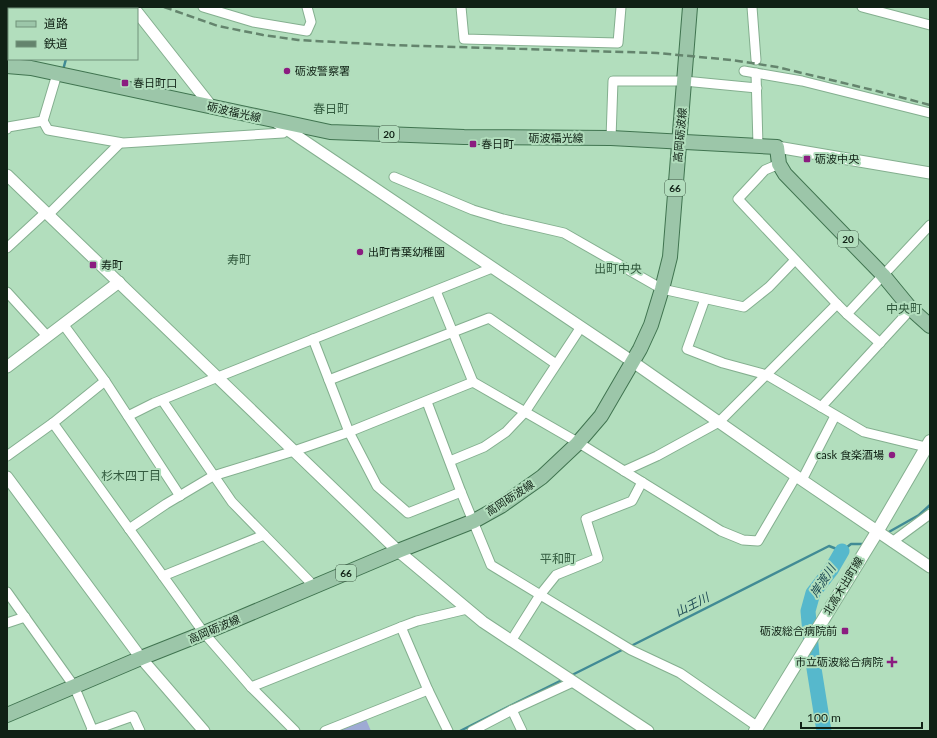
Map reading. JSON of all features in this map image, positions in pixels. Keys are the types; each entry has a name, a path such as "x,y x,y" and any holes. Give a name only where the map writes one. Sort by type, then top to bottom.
{"main road":[{"name":"高岡砺波線","path":"7,715 398,550 474,521 501,506 542,477 579,443 601,416 633,362 651,325 662,289 670,257 690,7"},
{"name":"砺波福光線","path":"10,64 330,132 464,137 611,138 777,148"},
{"name":"20","path":"777,148 779,164 785,174 883,275 911,309 930,326"},
{"name":"北高木出町線","path":"756,729 929,445"}],"street":[{"path":"203,7 253,22 307,31 311,22 308,7"},
{"path":"461,7 464,39 618,43 621,7"},
{"path":"752,7 756,60"},
{"path":"862,7 929,23"},
{"path":"138,13 211,106"},
{"path":"744,71 802,81 930,113"},
{"path":"756,73 758,146"},
{"path":"57,74 43,121 48,130 120,143 283,133 287,129"},
{"path":"611,138 613,81 684,81 757,88"},
{"path":"7,129 8,127 43,121"},
{"path":"274,121 633,362 877,532 930,567"},
{"path":"7,248 47,213 120,143"},
{"path":"777,148 930,173"},
{"path":"779,164 765,170 738,199 837,304 880,343"},
{"path":"7,175 398,550 483,622 648,731"},
{"path":"394,177 473,210 564,234 662,289 744,307 769,288 795,260"},
{"path":"847,314 930,225"},
{"path":"128,416 218,377 492,268"},
{"path":"7,366 120,282"},
{"path":"436,291 473,382 579,443 721,531 743,540 758,541 799,478 835,416"},
{"path":"7,292 47,336"},
{"path":"705,298 687,349 723,363 766,375 864,432 929,445"},
{"path":"624,471 657,456 719,422 837,304"},
{"path":"821,407 911,309"},
{"path":"329,380 489,318 556,364"},
{"path":"63,324 105,381 180,496"},
{"path":"450,461 484,447 506,432 525,412 581,327"},
{"path":"313,339 349,432 377,486 408,513 461,492"},
{"path":"7,456 53,423 105,381"},
{"path":"129,529 213,476 349,432 427,402 473,382"},
{"path":"162,400 232,502 314,586"},
{"path":"427,402 461,492 491,565 631,650 680,673 756,729"},
{"path":"53,423 204,633 251,687 295,731"},
{"path":"7,477 141,658 204,731"},
{"path":"511,641 540,595 556,575 598,558 586,519 632,501 642,482"},
{"path":"892,542 930,514"},
{"path":"163,576 264,535"},
{"path":"7,592 74,686 92,731 133,716 140,731"},
{"path":"251,687 417,621 467,609"},
{"path":"7,623 25,617"},
{"path":"401,627 428,690 448,731"},
{"path":"472,731 512,710 573,682"},
{"path":"325,731 428,690"},
{"path":"512,710 522,731"}],"shaded area":[{"path":"365,717 371,731 330,731"}],"waterway":[{"path":"63,70 66,60"},
{"name":"山王川","path":"887,533 919,515 930,505"},
{"name":"山王川","path":"629,647 829,546 842,551 851,544 865,544"},
{"name":"岸渡川","path":"824,731 812,656 808,611 813,593 831,570 842,551"},
{"name":"山王川","path":"570,676 624,649"},
{"name":"山王川","path":"460,731 564,679"}],"railway":[{"path":"164,7 218,26 298,40 390,45 657,53 732,60 777,67 930,105"}],"place":[{"name":"砺波警察署","path":"287,71"},
{"name":"春日町口","path":"125,83"},
{"name":"春日町","path":"473,144"},
{"name":"砺波中央","path":"807,159"},
{"name":"出町青葉幼稚園","path":"360,252"},
{"name":"寿町","path":"93,265"},
{"name":"cask 食楽酒場","path":"892,455"},
{"name":"砺波総合病院前","path":"845,631"},
{"name":"市立砺波総合病院","path":"892,662"}],"district":[{"name":"春日町","path":"331,109"},
{"name":"寿町","path":"239,260"},
{"name":"出町中央","path":"618,269"},
{"name":"中央町","path":"904,309"},
{"name":"杉木四丁目","path":"131,476"},
{"name":"平和町","path":"558,559"}]}
